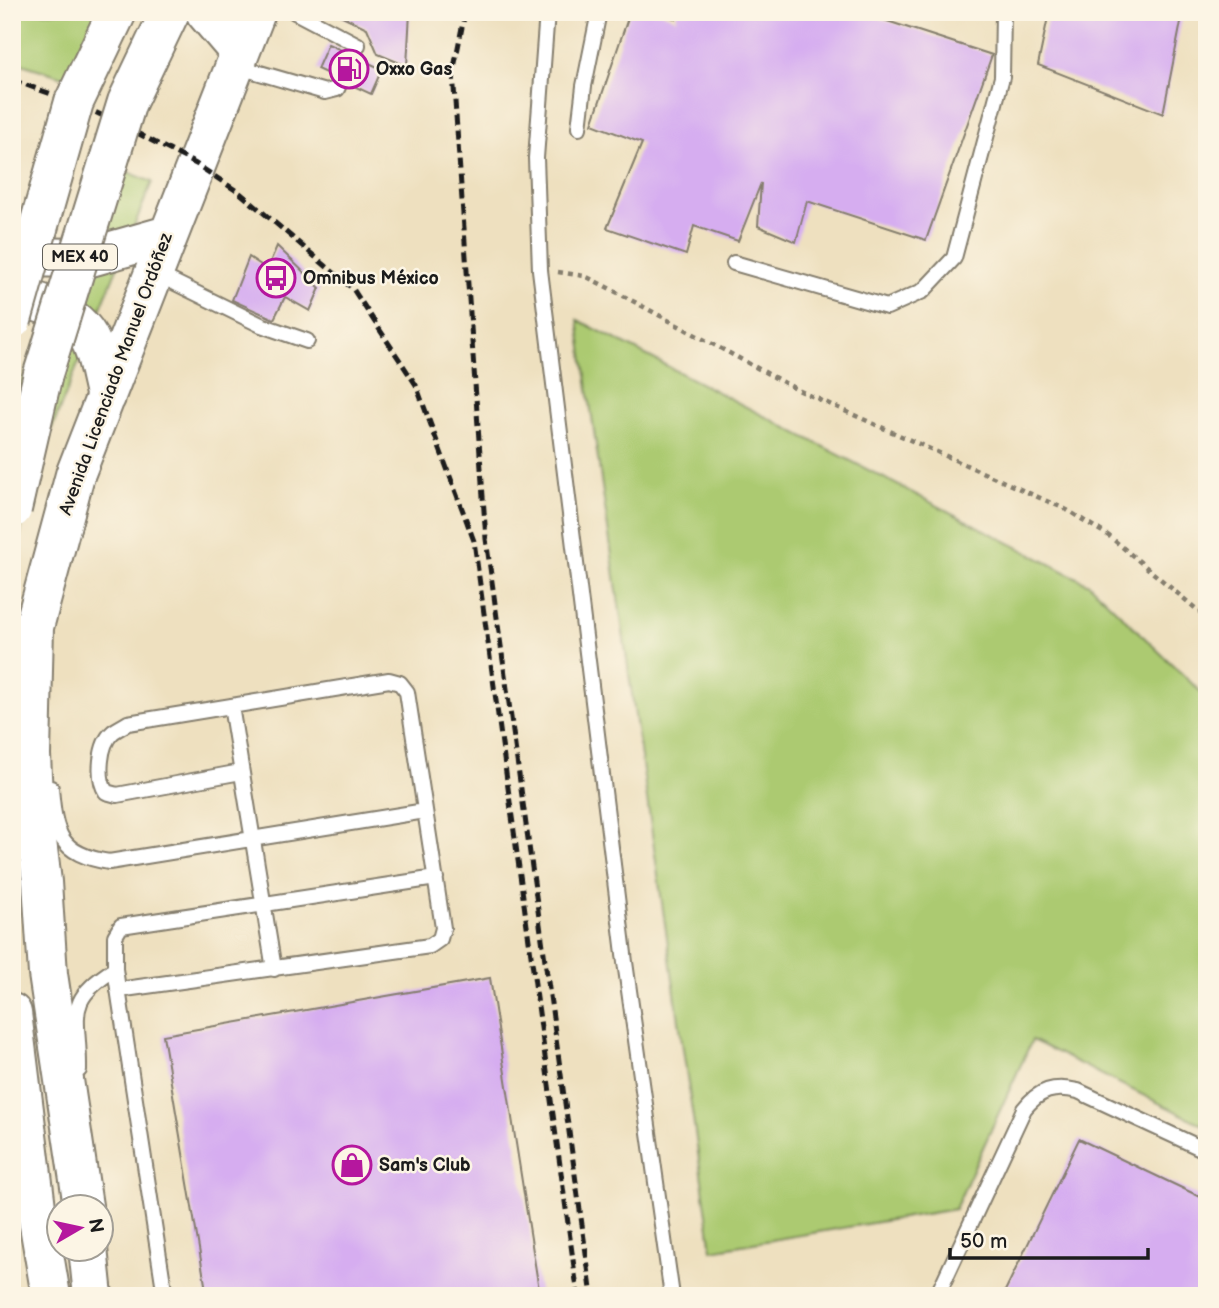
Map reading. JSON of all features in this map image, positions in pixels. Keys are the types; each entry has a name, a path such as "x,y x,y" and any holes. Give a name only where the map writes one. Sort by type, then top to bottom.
{"main road":[{"name":"MEX 40","path":"12,320 74,102 117,12"},
{"name":"MEX 40","path":"12,509 43,374 127,102 170,12"},
{"path":"205,12 237,59"},
{"name":"Avenida Licenciado Manuel Ordóñez","path":"82,1192 43,919 31,755 32,645 52,554 75,475 256,12"},
{"path":"12,257 87,258 167,235"},
{"path":"12,295 42,302 83,328 93,349 106,397"},
{"path":"12,1013 51,1296"},
{"path":"89,1262 93,1296"}],"lane":[{"path":"295,12 358,44 353,55"},
{"path":"547,12 536,158 540,270 625,962 672,1296"},
{"path":"579,128 584,86 599,12"},
{"path":"734,263 887,307 923,292 954,258 1002,77 1003,12"},
{"path":"237,59 325,92 337,89 341,80"},
{"path":"153,272 261,325 307,341"},
{"path":"32,645 47,738"},
{"path":"118,990 430,946 440,939 443,928 407,692 400,683 389,680 128,723 111,734 103,750 100,783 106,792 117,795 241,772"},
{"path":"231,706 274,969"},
{"path":"51,776 54,826 67,846 85,858 109,862 425,811"},
{"path":"165,1296 115,969 115,936 121,926 131,922 264,907 436,878"},
{"path":"79,1166 79,1041 75,1010 91,984 115,969"},
{"path":"937,1296 1024,1110 1033,1097 1047,1089 1063,1087 1078,1091 1207,1151"}],"path":[{"path":"540,270 585,276 640,303 798,390 1067,510 1108,536 1207,618"}],"green space":[{"path":"12,12 107,12 76,81 12,61"},
{"path":"109,164 152,182 31,480 12,575 12,406"},
{"path":"578,320 1089,584 1207,698 1207,1127 1032,1040 955,1209 712,1250"}],"building":[{"path":"341,12 410,12 407,66 378,54 367,28 340,15"},
{"path":"630,12 660,12 676,19 677,12 891,12 878,18 992,55 926,240 807,201 796,242 758,226 761,183 738,241 694,226 686,255 607,228 642,143 592,124"},
{"path":"1049,12 1183,12 1163,114 1038,65"},
{"name":"Oxxo Gas","path":"328,44 382,69 371,94 317,69"},
{"name":"Omnibus México","path":"277,246 320,288 310,311 285,297 274,319 232,300 249,257 267,269"},
{"name":"Sam's Club","path":"490,978 540,1296 207,1296 163,1035"},
{"path":"1079,1139 1207,1200 1207,1296 1010,1296 1004,1293"}],"railway":[{"path":"465,12 453,73 486,539 592,1296"},
{"path":"12,80 74,102 120,124 196,164 240,193 353,289 416,385 474,541 578,1296"}],"place":[{"name":"Oxxo Gas","path":"349,69"},
{"name":"Omnibus México","path":"276,278"},
{"name":"Sam's Club","path":"352,1165"}]}
